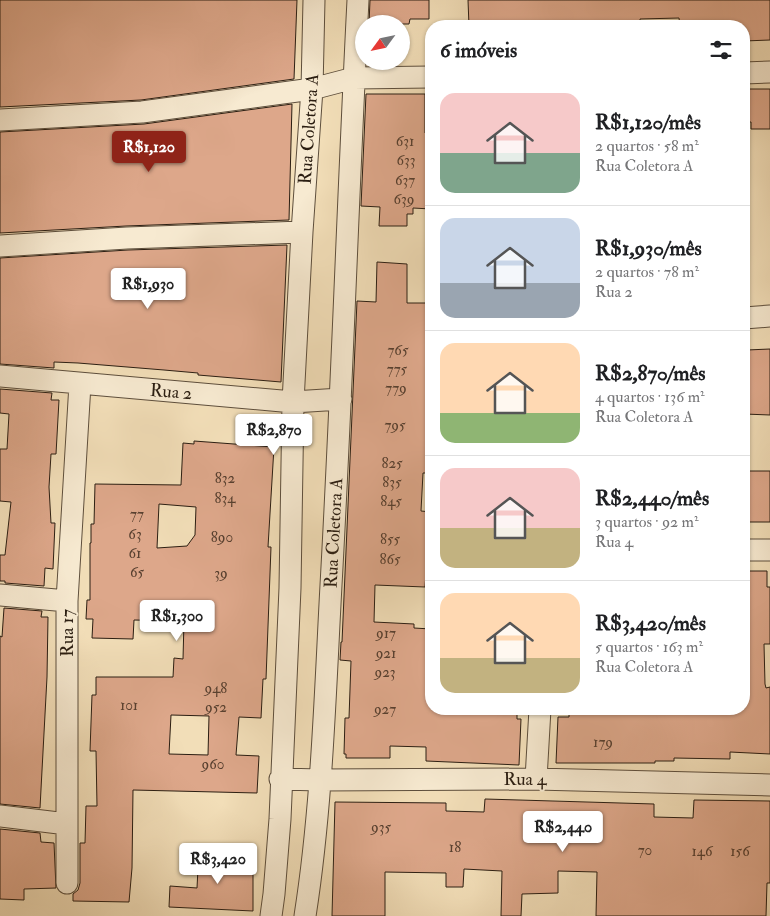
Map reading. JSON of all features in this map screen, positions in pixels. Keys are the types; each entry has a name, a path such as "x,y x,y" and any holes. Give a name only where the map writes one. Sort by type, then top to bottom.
{"street":[{"name":"Rua Coletora A","path":"271,916 279,828 290,588 293,402 312,89 314,0"},
{"name":"Rua Coletora A","path":"305,916 312,870 320,780 342,399 358,0"},
{"path":"750,72 770,72"},
{"path":"0,120 142,112 312,89 354,78 425,76"},
{"path":"0,246 127,238 302,232"},
{"path":"750,318 770,316"},
{"name":"Rua 2","path":"0,376 293,402 342,399"},
{"name":"Rua 17","path":"67,883 68,600 80,384"},
{"path":"750,550 770,550"},
{"path":"0,595 68,600"},
{"path":"536,779 540,715"},
{"name":"Rua 4","path":"280,779 536,779 770,785"},
{"path":"0,816 67,824"}],"building":[{"path":"0,0 297,0 294,79 141,100 0,107"},
{"path":"370,0 429,0 429,19 410,19 410,15 369,15"},
{"path":"468,0 770,0 770,40 750,41 750,20 679,20 679,18 640,20 469,20"},
{"path":"750,89 770,89 770,129 751,129"},
{"path":"366,94 425,94 425,209 413,208 413,214 407,214 407,226 379,226 380,207 361,206"},
{"path":"292,104 289,220 0,233 0,132 144,124"},
{"path":"287,245 281,382 78,363 54,362 54,368 0,364 0,258 128,250"},
{"path":"377,262 407,264 407,303 425,303 425,473 423,473 421,511 425,511 425,587 375,585 374,622 414,624 414,628 425,629 425,715 517,715 517,719 521,719 519,765 426,761 426,747 390,746 390,758 346,758 346,754 344,754 345,718 349,718 351,661 340,660 357,301 376,302"},
{"path":"770,349 770,415 750,414 750,350"},
{"path":"0,389 52,393 51,400 59,400 56,454 51,454 49,487 51,523 55,523 53,569 45,568 44,586 0,581 0,555 5,555 11,502 0,501 0,449 7,449 9,414 0,413"},
{"path":"194,441 274,447 268,547 271,547 266,679 263,679 261,718 239,717 236,755 259,756 257,793 133,790 132,868 129,902 73,901 73,894 78,890 80,883 80,843 85,843 86,806 97,806 96,751 90,751 92,695 96,695 96,677 173,677 174,658 183,659 184,621 134,620 133,639 92,638 93,619 86,619 87,600 90,600 90,543 91,524 94,524 95,484 181,485 183,443 194,444","holes":["159,504 196,507 195,535 187,546 157,548","171,715 209,716 208,755 169,754"]},
{"path":"750,471 770,471 770,522 750,522"},
{"path":"750,571 767,571 767,587 770,587 770,644 764,644 765,684 766,688 770,687 770,754 730,752 730,759 674,758 674,761 655,761 655,763 556,763 558,717 569,717 569,715 750,715"},
{"path":"4,608 42,611 41,617 48,617 47,677 40,808 0,804 0,636 2,637"},
{"path":"485,799 654,804 654,817 693,818 694,800 770,801 770,883 767,883 766,916 596,916 597,872 558,871 558,893 522,894 521,916 501,916 502,871 464,869 463,887 446,887 446,873 385,872 385,916 332,916 335,802 446,803 446,811 484,812"},
{"path":"0,829 40,833 41,842 54,843 56,888 24,889 24,900 0,899"},
{"path":"207,850 243,851 243,869 253,869 253,911 169,907 170,886 197,888 198,868 207,868"}]}
